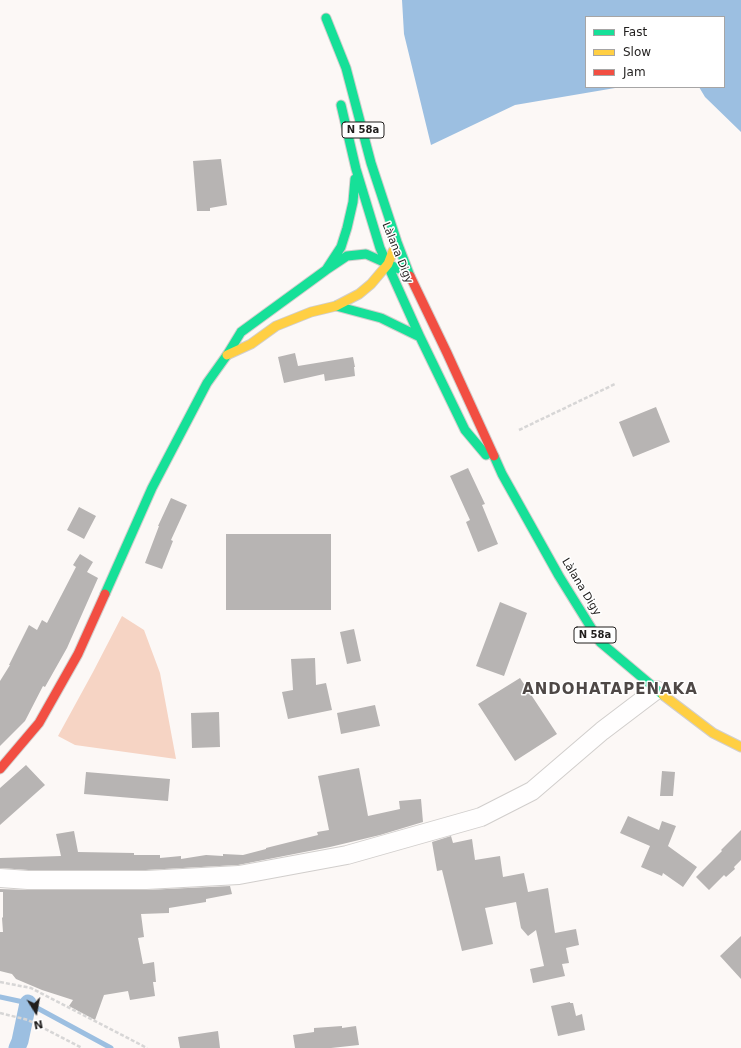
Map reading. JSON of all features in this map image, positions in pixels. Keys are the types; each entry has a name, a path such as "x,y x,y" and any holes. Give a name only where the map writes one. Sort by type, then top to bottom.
{"main road":[{"name":"Làlana Digy","path":"325,6 332,58"},
{"name":"Làlana Digy","path":"326,18 346,68 371,163 408,273 448,352 502,474 559,576 600,642 656,690 713,733 741,747"},
{"name":"Làlana Digy","path":"339,96 356,169 380,248 420,337 465,430 502,474"},
{"path":"326,270 341,247 345,235 353,202 356,169"},
{"path":"227,355 251,344 276,326 311,312 336,306 359,294 371,284 388,264 397,242"},
{"path":"0,769 39,724 78,654 152,488 207,383 227,355 240,332 347,256 366,254 408,273"},
{"path":"336,306 398,324 420,337"}],"street":[{"path":"0,878 28,880 146,880 239,875 347,855 481,817 532,791 602,731 656,690"}],"path":[{"path":"519,430 615,384"},
{"path":"0,982 31,988 146,1048"},
{"path":"0,1013 28,1020 82,1048"}],"shaded area":[{"path":"122,616 144,630 160,673 176,759 75,745 58,736"}],"water":[{"path":"402,0 741,0 741,132 705,97 700,88 725,88 725,16 585,16 585,88 615,88 515,105 431,145 404,34"}],"building":[{"path":"221,159 227,205 210,208 210,211 197,211 193,161"},
{"path":"295,353 298,366 353,357 355,376 325,381 324,374 284,383 278,357"},
{"path":"656,407 670,442 633,457 619,422"},
{"path":"468,468 485,504 482,505 498,544 478,552 466,522 470,520 450,476"},
{"path":"171,498 187,505 171,540 173,541 162,569 145,563 158,526"},
{"path":"79,507 96,516 84,539 67,530"},
{"path":"226,534 331,534 331,610 226,610"},
{"path":"80,554 93,562 87,572 98,578 67,648 45,687 43,686 25,721 0,746 0,681 10,665 29,625 37,630 42,620 47,623 76,567 73,565"},
{"path":"500,602 527,613 504,676 476,666"},
{"path":"354,629 361,661 347,664 340,632"},
{"path":"315,658 316,685 326,683 332,710 288,719 282,692 293,690 291,659"},
{"path":"520,678 557,734 515,761 478,704"},
{"path":"375,705 380,726 341,734 337,713"},
{"path":"219,712 220,747 192,748 191,713"},
{"path":"26,765 45,785 0,825 0,788"},
{"path":"359,768 368,816 400,809 399,801 421,799 423,822 380,835 330,847 238,865 146,870 28,870 0,868 0,858 61,856 56,834 74,831 78,852 134,853 134,855 160,855 160,858 181,856 181,859 206,855 243,855 318,835 317,832 329,830 318,776"},
{"path":"662,771 675,772 673,796 660,796"},
{"path":"86,772 170,779 168,801 84,794"},
{"path":"628,816 659,830 662,821 676,826 668,846 697,867 683,887 663,873 662,876 641,867 650,846 620,833"},
{"path":"741,830 741,860 734,867 735,869 726,877 724,875 709,890 696,877"},
{"path":"451,836 453,843 472,839 475,860 500,856 503,877 524,873 528,892 548,888 555,933 576,929 579,945 566,948 569,963 562,964 565,976 533,983 530,969 544,966 536,930 528,936 521,928 516,902 485,908 493,944 462,951 442,870 437,871 432,842"},
{"path":"230,886 232,894 206,899 206,902 169,908 169,913 141,914 144,937 138,938 143,964 154,962 156,982 153,982 155,996 130,1000 128,991 104,995 95,1020 69,1006 73,1000 42,990 16,979 12,974 0,971 0,932 3,932 3,892 0,892 0,889 146,890"},
{"path":"741,936 741,979 720,956"},
{"path":"570,1002 573,1003 576,1016 582,1014 585,1030 558,1036 551,1006"},
{"path":"342,1026 342,1028 356,1026 359,1045 331,1048 295,1048 293,1035 314,1032 314,1028"},
{"path":"218,1031 220,1048 180,1048 178,1037"}],"waterway":[{"path":"0,997 28,1003 111,1048"},
{"path":"17,1048 20,1041 28,1003"}],"traffic: fast":[{"path":"326,18 346,68 371,163 410,276"},
{"path":"341,105 356,169 380,248 420,337 465,430 486,455"},
{"path":"326,270 341,247 353,202 355,179"},
{"path":"105,594 152,488 207,383 241,332 347,256 366,254 399,269"},
{"path":"336,306 381,318 420,337"},
{"path":"494,456 502,474 559,576 600,642 663,695"}],"traffic: slow":[{"path":"227,355 251,344 276,326 311,312 336,306 359,294 371,284 388,264 393,251"},
{"path":"663,695 713,733 741,747"}],"traffic: jam":[{"path":"410,276 494,456"},
{"path":"0,769 39,723 78,654 105,594"}],"district":[{"name":"ANDOHATAPENAKA","path":"610,690"}]}
